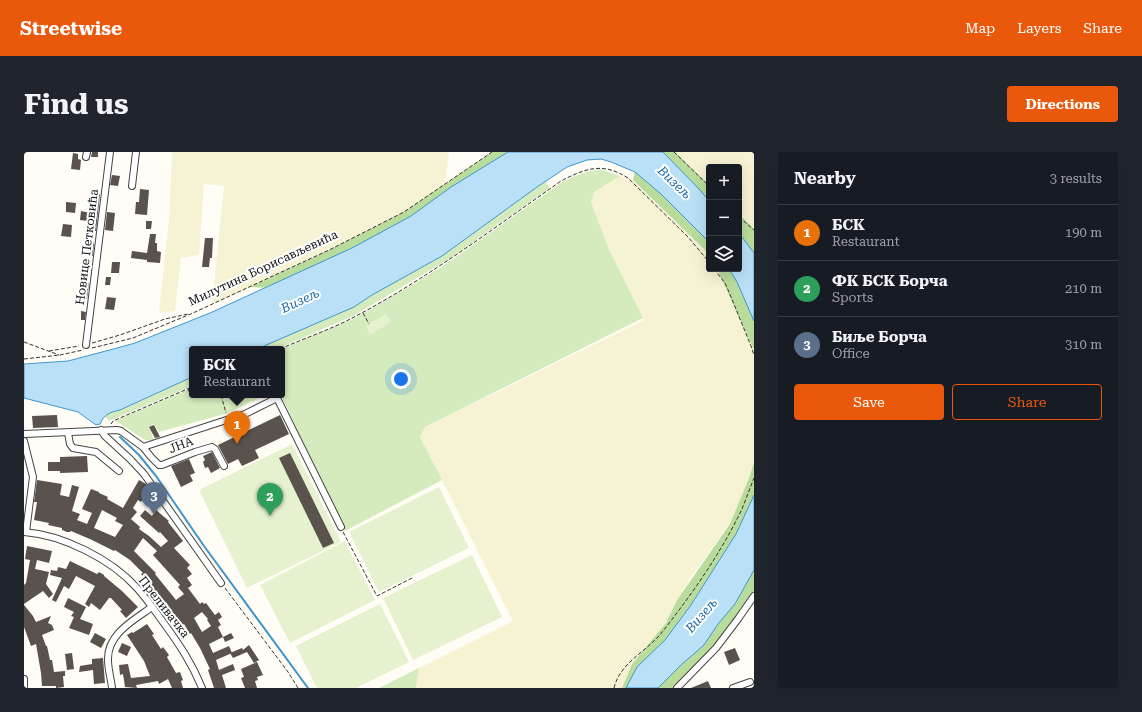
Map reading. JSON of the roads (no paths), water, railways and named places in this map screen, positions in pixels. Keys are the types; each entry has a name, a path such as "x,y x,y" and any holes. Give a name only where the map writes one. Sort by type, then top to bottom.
{"street":[{"name":"Новице Петковића","path":"87,348 110,152"},
{"path":"132,186 136,152"},
{"path":"143,447 244,414 277,398 340,527"},
{"name":"ЈНА","path":"24,434 68,433 113,429 121,431 143,447 151,458 160,465 212,447 215,449 224,466"},
{"path":"104,430 105,436 134,462 154,488 221,583"},
{"path":"68,433 70,444 73,448 96,452 119,471"},
{"path":"24,441 33,477 25,532"},
{"name":"Преливачка","path":"25,532 53,538 87,551 104,560 128,579 152,607 183,650 202,688"},
{"path":"678,688 716,648 754,596"},
{"path":"112,688 108,659 113,641 119,632 152,607"},
{"path":"24,679 24,688"},
{"path":"733,688 750,682"}],"water":[{"name":"Визељ","path":"508,152 663,152 706,197 706,239 661,194 635,172 601,159 587,160 567,167 442,256 372,295 354,307 264,346 189,346 189,378 108,414 100,424 96,425 78,412 24,398 24,364 68,361 135,343 210,313 352,248 411,216 451,187"},
{"path":"742,237 754,253 754,321 737,282 731,272 742,272"},
{"name":"Визељ","path":"754,495 754,570 735,604 718,624 704,645 658,688 626,688 637,667 665,640 691,605 736,534"}],"waterway":[{"path":"120,437 139,455 156,476 204,546 308,688"}],"place":[{"name":"БСК","path":"237,444"},
{"name":"Биље Борча","path":"154,515"},
{"name":"ФК БСК Борча","path":"270,516"}]}
